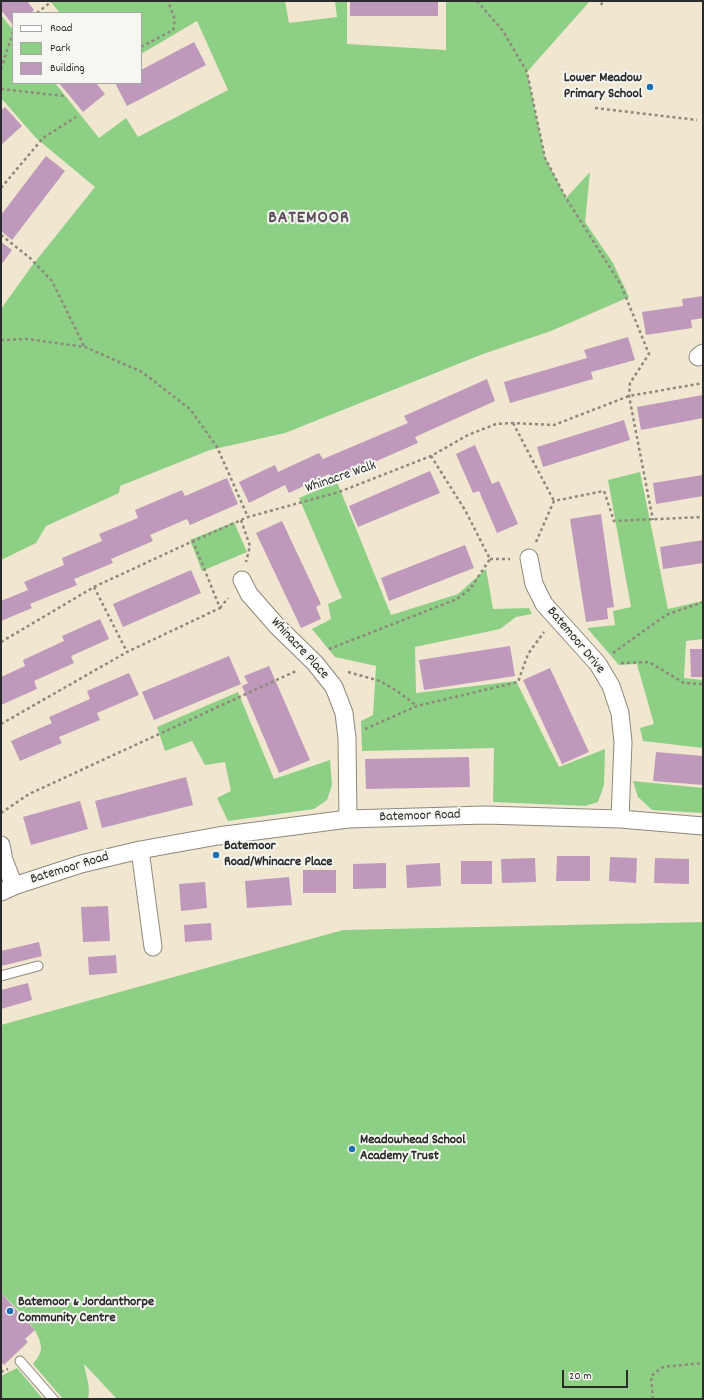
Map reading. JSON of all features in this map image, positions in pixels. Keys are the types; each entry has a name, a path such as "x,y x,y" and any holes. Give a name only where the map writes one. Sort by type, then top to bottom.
{"street":[{"name":"Batemoor Drive","path":"529,558 534,584 544,604 598,664 612,686 620,713 623,742 620,819"},
{"name":"Whinacre Place","path":"242,580 249,594 277,626 315,663 334,687 344,713 347,738 348,819"},
{"name":"Batemoor Road","path":"8,889 81,864 140,850 218,836 348,819 485,815 620,819 703,826"},
{"path":"1,846 8,889"},
{"path":"140,850 153,947"}],"lane":[{"path":"1,976 38,966"},
{"path":"20,1362 53,1399"}],"path":[{"path":"38,12 52,1"},
{"path":"142,46 174,30 175,20 168,1"},
{"path":"477,1 503,31 527,72 545,158 566,198 621,285 650,354 630,383 629,396 653,520"},
{"path":"601,5 603,1"},
{"path":"1,69 12,35"},
{"path":"1,89 64,96"},
{"path":"594,108 697,120"},
{"path":"1,188 42,138 76,117"},
{"path":"1,235 30,258 52,281 85,347"},
{"path":"1,340 27,338 85,347 142,372 190,409 217,447 248,517"},
{"name":"Whinacre Walk","path":"1,642 94,587 193,541 248,517 339,492 431,456 468,435 496,424 513,423 554,425 629,396 703,383"},
{"path":"513,423 554,502"},
{"path":"554,502 604,491 614,521 703,516"},
{"path":"529,558 554,502"},
{"path":"1,724 127,652 220,608 193,541"},
{"path":"94,587 127,652"},
{"path":"598,664 666,616 703,602"},
{"path":"347,738 417,706 518,682 528,654 542,634 558,620"},
{"path":"598,664 649,662 684,683 703,684"},
{"path":"344,671 380,681 397,691 417,706"},
{"path":"652,1399 651,1376 663,1367 703,1363"}],"green space":[{"path":"50,1 285,1 289,23 337,17 335,1 347,1 347,44 446,50 446,1 590,1 527,72 545,157 566,198 590,172 585,222 613,263 629,297 551,331 483,354 285,433 210,450 120,486 119,493 46,526 36,543 1,560 1,309 31,267 95,187 36,138 1,98 1,15 12,29 12,84 56,84 99,138 126,118 138,137 228,90 197,21 142,53 142,12 59,12"},
{"path":"640,472 668,609 703,601 703,639 686,641 684,678 703,680 703,748 643,741 640,728 654,724 637,664 619,665 587,628 615,625 613,611 631,607 608,480"},
{"path":"337,482 391,615 458,594 486,569 493,609 529,608 532,614 516,617 500,629 415,647 416,693 516,681 559,767 605,749 604,785 598,802 585,806 493,802 494,748 362,751 361,721 373,715 376,666 335,657 312,629 331,619 328,604 342,598 299,498"},
{"path":"234,522 247,552 202,571 190,540"},
{"path":"238,692 274,779 330,760 332,785 327,800 314,809 228,821 217,798 231,791 225,762 205,765 192,741 165,751 157,727"},
{"path":"633,781 703,788 703,813 652,810 638,797"},
{"name":"Meadowhead School Academy Trust","path":"703,922 703,1399 117,1399 84,1364 89,1386 88,1399 63,1399 33,1364 39,1356 41,1350 37,1335 27,1319 1,1293 1,1025 343,930"},
{"path":"17,1368 43,1399 1,1399 1,1376"}],"building":[{"path":"1,1 27,1 34,10 32,12 12,12 12,24 1,10"},
{"path":"350,1 438,1 438,16 350,16"},
{"path":"194,42 206,65 127,106 116,84 142,84 142,69"},
{"path":"60,84 97,84 105,94 83,112"},
{"path":"5,107 22,126 1,145 1,110"},
{"path":"46,156 65,171 12,240 1,231 1,215"},
{"path":"1,242 12,250 1,265"},
{"path":"703,296 703,318 691,320 692,328 646,335 642,312 683,306 682,299"},
{"path":"628,337 635,360 591,372 593,379 510,403 504,382 587,358 584,350"},
{"path":"487,379 495,401 415,437 418,443 333,480 329,474 289,493 285,485 249,503 239,482 275,465 278,472 319,453 323,459 408,423 404,416"},
{"path":"703,395 703,418 641,430 637,407"},
{"path":"624,420 630,440 543,467 537,447"},
{"path":"475,445 492,484 499,481 518,524 497,533 479,491 473,493 456,454"},
{"path":"430,471 440,493 358,527 349,506"},
{"path":"703,475 703,496 656,504 653,483"},
{"path":"227,478 238,504 190,525 187,519 150,535 153,541 111,559 113,563 74,579 77,585 30,604 32,608 1,621 1,601 28,590 24,582 64,565 62,558 102,541 99,534 138,518 135,510 182,490 185,496"},
{"path":"601,514 614,607 607,608 608,619 586,622 570,519"},
{"path":"282,521 321,604 316,607 321,619 301,628 256,533"},
{"path":"703,540 703,563 663,569 660,547"},
{"path":"465,545 474,568 389,601 381,578"},
{"path":"191,570 201,593 123,627 113,604"},
{"path":"100,619 109,639 71,656 74,663 34,681 37,689 1,705 1,677 25,666 23,660 64,641 62,636"},
{"path":"510,646 515,676 424,690 419,660"},
{"path":"690,649 703,649 703,677 691,677"},
{"path":"229,656 241,684 154,720 142,692"},
{"path":"269,666 310,760 279,773 242,686 248,683 244,676"},
{"path":"550,668 589,752 562,764 523,680"},
{"path":"129,673 139,695 97,713 100,720 59,737 62,743 20,761 11,741 52,723 49,717 90,699 87,691"},
{"path":"656,752 703,756 703,785 653,781"},
{"path":"469,757 470,787 366,789 365,759"},
{"path":"186,777 193,805 102,828 95,801"},
{"path":"80,801 88,829 31,845 23,817"},
{"path":"557,856 590,856 590,881 556,881"},
{"path":"610,857 637,858 636,883 609,881"},
{"path":"535,858 536,882 502,883 501,859"},
{"path":"655,858 689,859 689,884 654,883"},
{"path":"461,861 492,861 492,884 461,884"},
{"path":"386,863 386,888 353,889 353,864"},
{"path":"440,863 441,886 407,888 406,865"},
{"path":"303,870 336,870 336,893 303,893"},
{"path":"289,877 292,905 247,908 245,881"},
{"path":"205,882 207,908 181,911 179,884"},
{"path":"108,906 110,941 83,942 81,907"},
{"path":"211,923 212,940 185,942 184,925"},
{"path":"39,942 42,956 1,966 1,951"},
{"path":"116,955 117,973 89,975 88,957"},
{"path":"28,983 32,1000 1,1009 1,990"},
{"name":"Batemoor & Jordanthorpe Community Centre","path":"1,1293 35,1330 25,1339 28,1342 4,1365 1,1362"}],"place":[{"name":"Lower Meadow Primary School","path":"650,87"},
{"name":"Batemoor Road/Whinacre Place","path":"216,855"},
{"name":"Meadowhead School Academy Trust","path":"352,1149"},
{"name":"Batemoor & Jordanthorpe Community Centre","path":"10,1311"}],"district":[{"name":"BATEMOOR","path":"309,220"}]}
